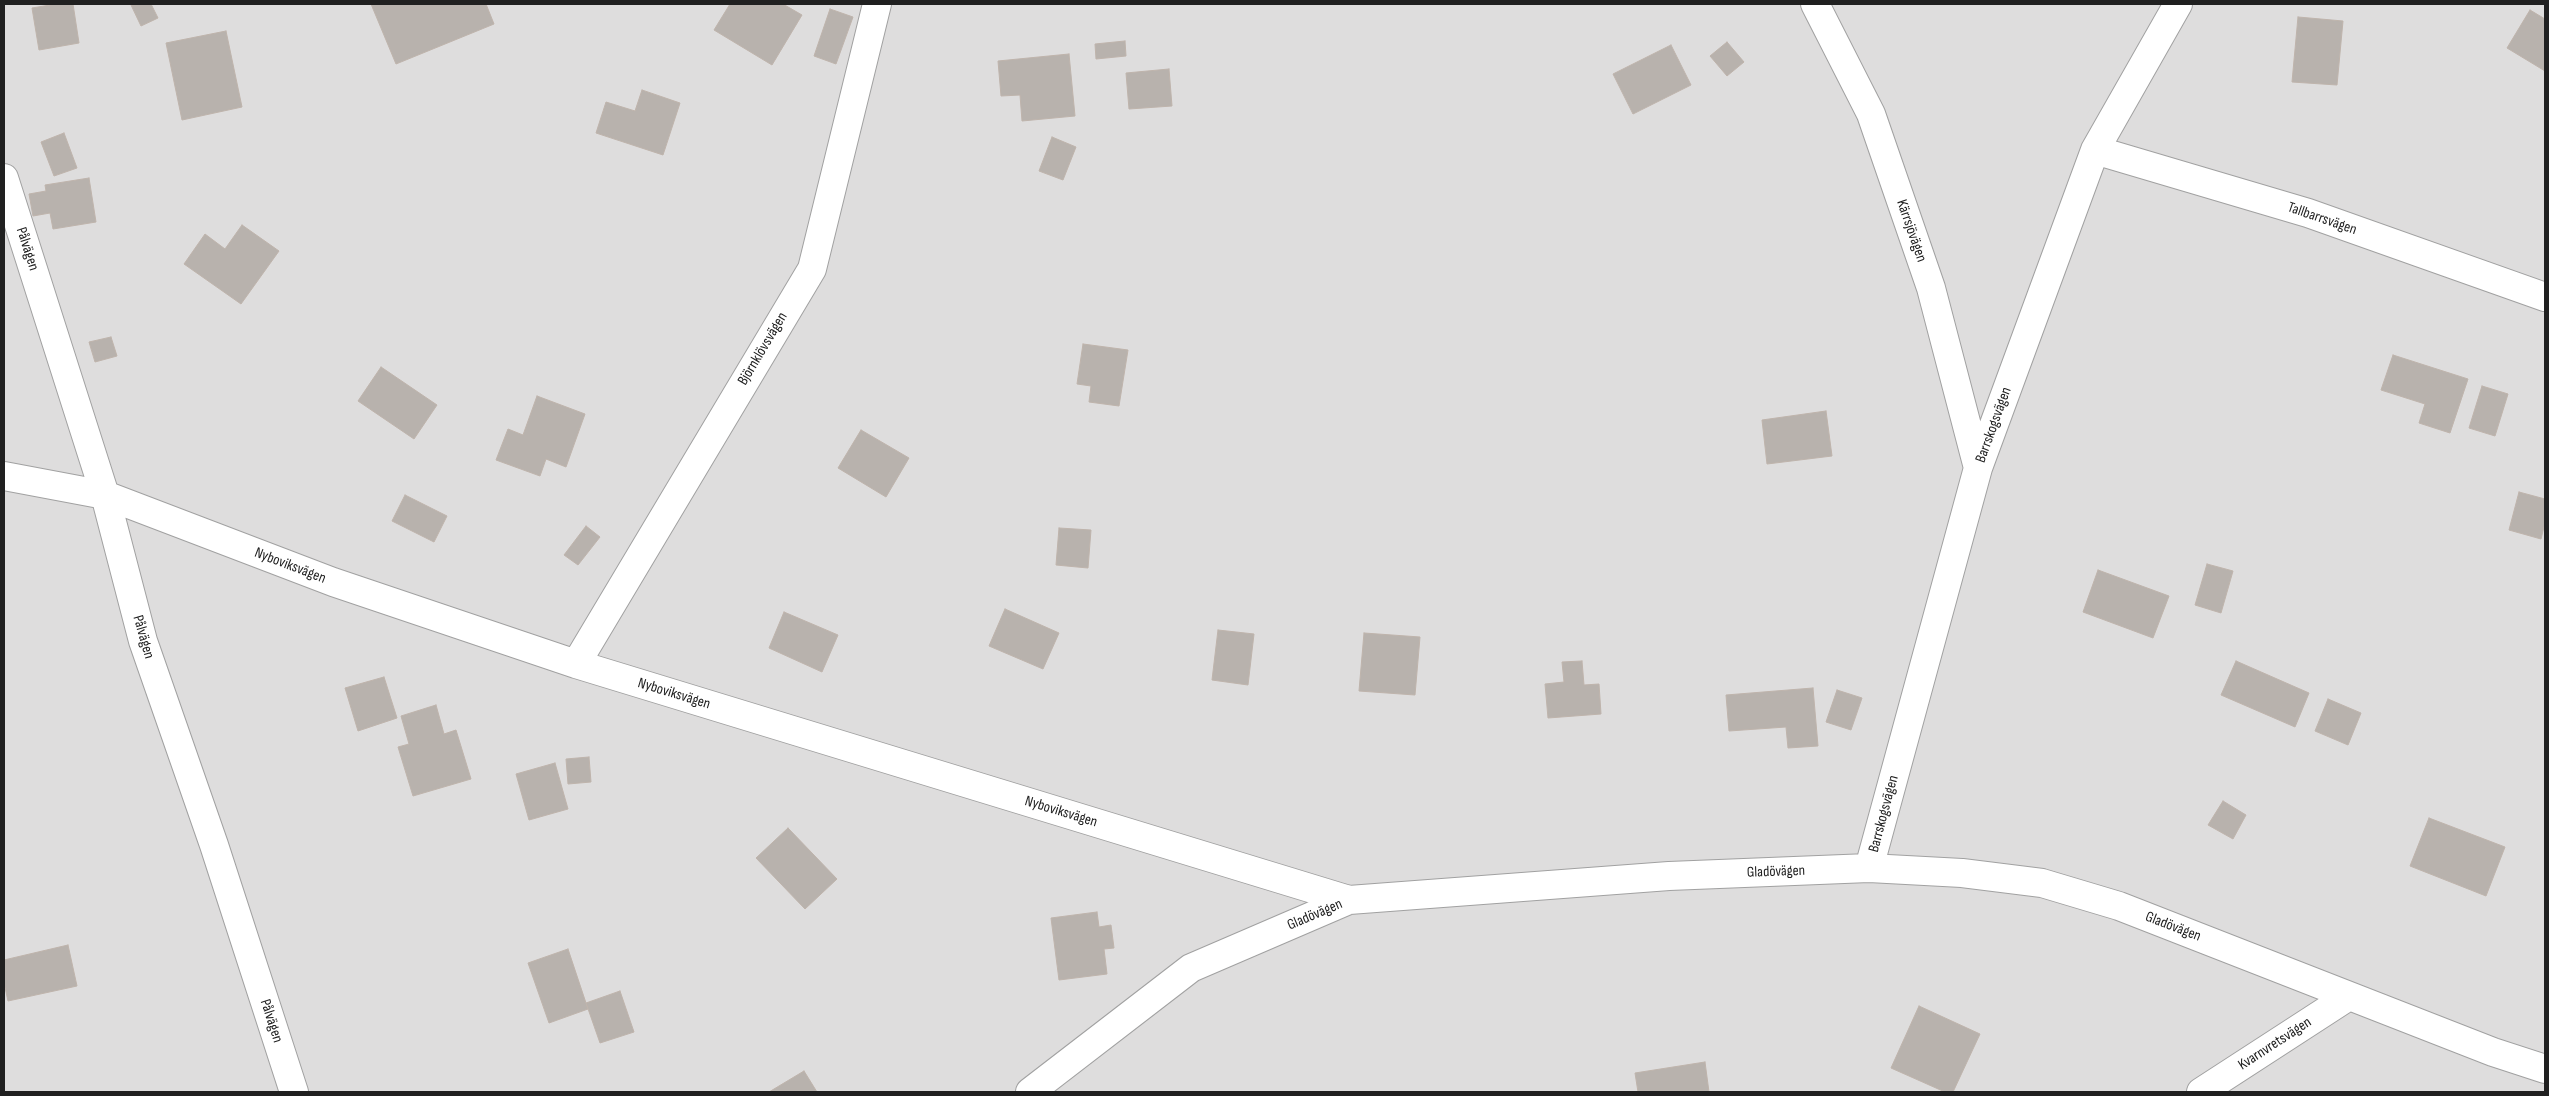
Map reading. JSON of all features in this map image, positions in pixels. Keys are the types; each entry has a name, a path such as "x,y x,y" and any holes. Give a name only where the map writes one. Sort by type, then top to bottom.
{"street":[{"name":"Björnklövsvägen","path":"576,664 812,269 877,4"},
{"name":"Kärrsjövägen","path":"1815,4 1870,114 1931,288 1978,468"},
{"name":"Barrskogsvägen","path":"1869,868 1978,468 2095,150 2178,4"},
{"name":"Tallbarrsvägen","path":"2095,150 2308,213 2545,298"},
{"name":"Pålvägen","path":"4,178 105,495 143,641 214,845 294,1092"},
{"name":"Nyboviksvägen","path":"4,476 105,495 333,582 576,664 1349,900"},
{"name":"Gladövägen","path":"1030,1092 1190,968 1349,900 1669,876 1869,868 1962,873 2042,883 2119,906 2493,1052 2545,1069"},
{"name":"Kvarnvretsvägen","path":"2200,1092 2349,996"}],"shaded area":[{"path":"4,4 2545,4 2545,1092 4,1092"}],"building":[{"path":"56,4 73,4 79,43 39,50 32,8"},
{"path":"151,4 158,18 141,26 131,5"},
{"path":"371,4 486,4 494,24 396,64"},
{"path":"730,4 783,4 802,15 772,65 714,30"},
{"path":"830,9 853,17 836,64 814,56"},
{"path":"2530,10 2545,19 2545,71 2507,48"},
{"path":"2298,17 2343,21 2337,85 2292,82"},
{"path":"226,31 242,107 182,120 166,43"},
{"path":"1125,41 1126,56 1096,59 1095,44"},
{"path":"1727,42 1744,62 1727,76 1710,56"},
{"path":"1671,45 1691,85 1633,114 1613,74"},
{"path":"1069,54 1075,116 1022,121 1020,95 1001,96 998,61"},
{"path":"1169,69 1172,106 1129,109 1126,73"},
{"path":"642,90 680,103 663,155 596,133 606,102 635,111"},
{"path":"64,133 77,168 54,176 41,142"},
{"path":"1052,137 1076,147 1063,180 1039,171"},
{"path":"89,178 96,222 53,229 50,213 33,216 29,194 46,191 45,185"},
{"path":"242,225 279,251 241,304 184,264 205,234 225,249"},
{"path":"111,337 117,356 95,362 89,342"},
{"path":"1083,344 1128,350 1119,406 1089,402 1091,386 1077,384"},
{"path":"2393,355 2468,379 2450,433 2419,423 2425,404 2381,390"},
{"path":"381,367 437,405 414,439 358,401"},
{"path":"2482,386 2508,394 2495,436 2469,428"},
{"path":"537,396 585,414 566,467 546,459 540,476 496,460 508,429 523,435"},
{"path":"1826,411 1832,456 1767,464 1762,420"},
{"path":"861,430 909,458 886,497 838,468"},
{"path":"2519,492 2545,499 2545,523 2541,539 2509,530"},
{"path":"405,495 447,516 434,542 392,521"},
{"path":"586,526 600,537 578,565 564,555"},
{"path":"1059,528 1091,530 1088,568 1056,565"},
{"path":"2207,564 2233,571 2221,613 2195,605"},
{"path":"2098,570 2169,596 2153,638 2083,612"},
{"path":"1005,609 1059,633 1043,669 989,646"},
{"path":"784,612 838,635 822,672 769,648"},
{"path":"1218,630 1254,634 1248,685 1212,680"},
{"path":"1364,633 1420,637 1415,695 1359,691"},
{"path":"1582,661 1584,685 1599,684 1601,714 1548,718 1545,684 1564,682 1562,662"},
{"path":"2236,661 2309,693 2295,727 2221,695"},
{"path":"384,677 397,718 358,731 345,688"},
{"path":"1813,688 1818,746 1788,748 1786,727 1729,731 1726,695"},
{"path":"1837,690 1862,698 1851,730 1826,722"},
{"path":"2328,699 2361,713 2348,745 2315,731"},
{"path":"436,705 444,734 456,730 471,779 413,796 398,747 409,744 401,716"},
{"path":"589,757 591,782 568,784 566,759"},
{"path":"555,763 568,809 529,820 516,774"},
{"path":"2223,801 2246,815 2233,839 2208,825"},
{"path":"2429,818 2505,847 2486,896 2410,866"},
{"path":"788,828 837,879 805,909 756,858"},
{"path":"1097,912 1099,927 1111,925 1114,948 1104,949 1107,974 1059,980 1051,918"},
{"path":"68,945 77,986 8,1001 4,983 4,960"},
{"path":"568,949 588,1009 549,1023 528,963"},
{"path":"620,991 634,1032 600,1043 586,1003"},
{"path":"1919,1006 1980,1034 1953,1092 1945,1092 1891,1068"},
{"path":"1705,1062 1709,1092 1638,1092 1635,1073"},
{"path":"804,1071 817,1092 769,1092"}]}
